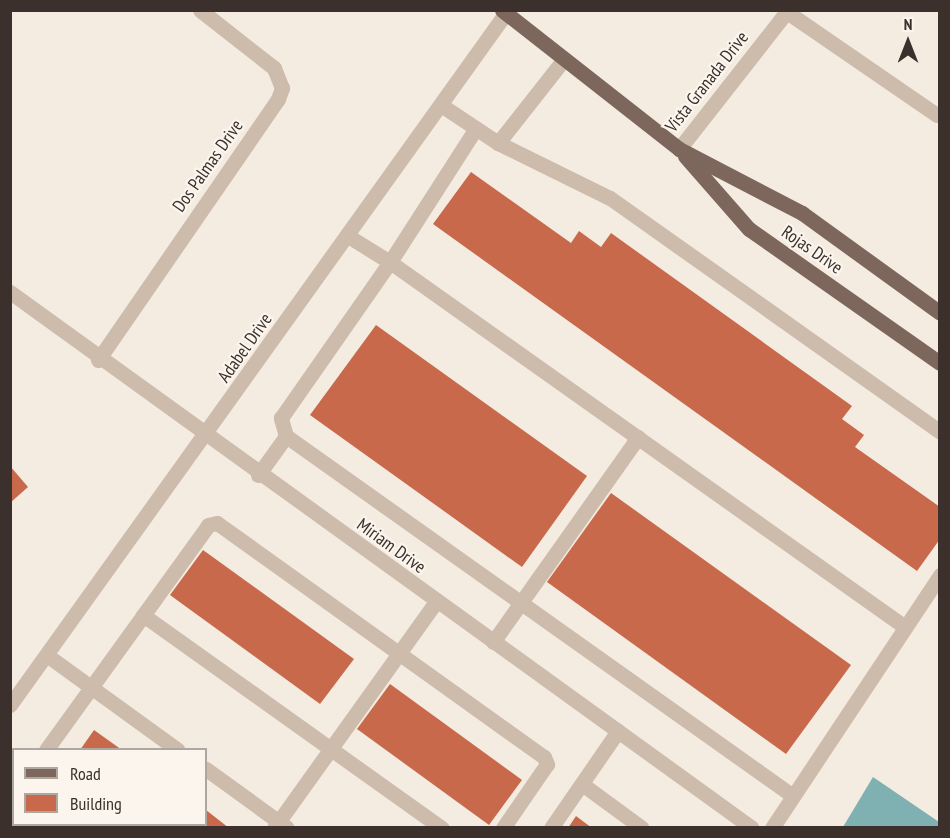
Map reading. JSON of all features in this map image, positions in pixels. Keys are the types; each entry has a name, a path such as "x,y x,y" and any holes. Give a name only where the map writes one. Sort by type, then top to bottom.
{"main road":[{"name":"Rojas Drive","path":"505,11 679,149 802,213 939,312"},
{"name":"Rojas Drive","path":"679,149 749,229 939,363"}],"street":[{"name":"Dos Palmas Drive","path":"98,360 282,88 274,68 200,10"},
{"name":"Adabel Drive","path":"10,705 206,437 505,11"},
{"path":"788,11 938,115"},
{"name":"Vista Granada Drive","path":"679,149 788,11"},
{"path":"498,143 564,59"},
{"path":"441,105 498,143 610,198 939,432"},
{"path":"476,128 390,262 281,418 286,436 793,796"},
{"path":"348,236 390,262 905,627"},
{"name":"Miriam Drive","path":"10,292 98,360 752,828"},
{"path":"258,475 286,436"},
{"path":"493,642 638,438"},
{"path":"47,748 208,525 217,523 544,757 547,764 503,828"},
{"path":"772,828 939,575"},
{"path":"207,770 280,826 332,748 436,602"},
{"path":"143,615 442,828"},
{"path":"48,656 175,748"},
{"path":"551,828 618,731"},
{"path":"582,784 642,828"}],"water":[{"path":"873,777 939,822 939,827 843,827"}],"building":[{"path":"471,172 571,243 579,231 601,247 611,233 852,406 842,419 864,435 855,447 940,507 940,539 917,571 433,224"},
{"path":"376,325 587,476 522,567 310,415"},
{"path":"10,466 28,487 10,503"},
{"path":"611,493 851,665 786,754 547,582"},
{"path":"203,550 354,659 320,704 170,595"},
{"path":"390,684 522,780 489,825 357,729"},
{"path":"94,730 119,748 81,748"},
{"path":"207,811 229,828 180,826 207,826"},
{"path":"576,816 592,828 568,828"},
{"path":"24,826 58,826 23,828"}]}
